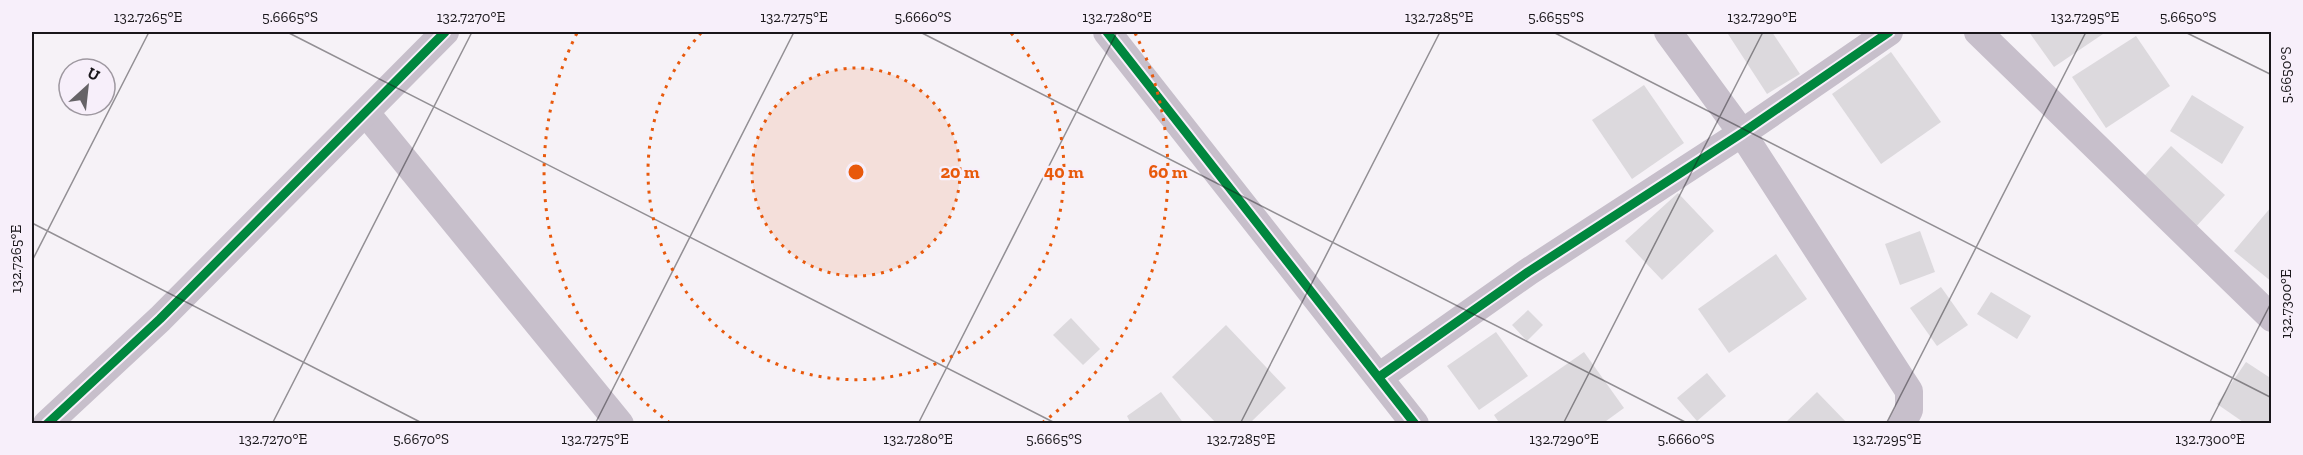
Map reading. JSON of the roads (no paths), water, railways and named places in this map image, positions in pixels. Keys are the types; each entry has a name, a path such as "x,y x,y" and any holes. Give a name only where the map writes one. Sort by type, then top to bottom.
{"street":[{"path":"47,423 160,319 445,32"},
{"path":"1107,32 1416,423"},
{"path":"1668,32 1742,133 1909,391 1909,410 1902,423"},
{"path":"1379,377 1528,272 1742,133 1889,32"},
{"path":"1978,32 2271,318"},
{"path":"366,113 620,423"}]}
